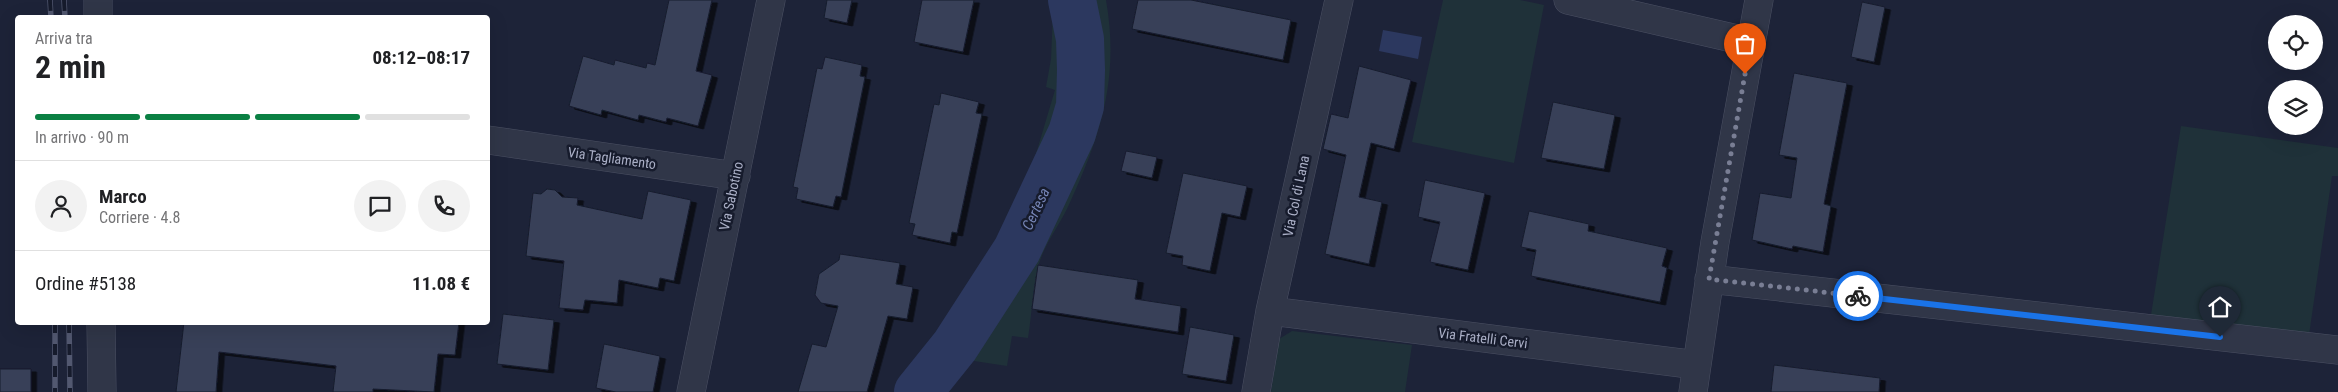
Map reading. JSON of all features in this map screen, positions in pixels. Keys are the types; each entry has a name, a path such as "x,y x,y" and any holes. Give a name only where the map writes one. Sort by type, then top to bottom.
{"street":[{"path":"98,0 98,15"},
{"name":"Via Sabotino","path":"691,392 771,0"},
{"name":"Via Col di Lana","path":"1256,392 1270,311 1339,0"},
{"path":"1568,0 1750,42"},
{"path":"1693,392 1709,279 1759,0"},
{"name":"Via Tagliamento","path":"490,140 736,176"},
{"path":"1709,279 2338,350"},
{"name":"Via Fratelli Cervi","path":"1270,311 1697,365"},
{"path":"101,325 102,392"}],"shaded area":[{"path":"1090,0 1106,0 1110,29 1109,82 1098,132 1089,158 1067,209 1040,260 1034,285 1028,338 1012,336 1007,366 961,359 995,315 1019,276 1086,129 1093,97 1095,65"},
{"path":"1443,0 1520,0 1544,5 1514,163 1412,142"},
{"path":"1053,11 1061,13 1069,59 1070,82 1063,109 1048,136 1024,194 1055,90 1046,87 1051,59"},
{"path":"2181,126 2338,148 2338,176 2332,176 2309,335 2151,315"},
{"path":"1292,331 1412,345 1405,392 1271,392 1279,339"}],"water":[{"path":"1383,30 1422,37 1418,59 1379,51"}],"building":[{"path":"669,0 712,0 696,71 712,75 698,126 667,118 666,122 639,115 638,120 602,110 601,115 569,106 583,56 614,65 615,60 646,68 647,63 655,65"},
{"path":"827,0 852,0 847,23 824,18"},
{"path":"922,0 974,0 963,52 914,42"},
{"path":"1138,0 1191,0 1291,20 1283,60 1132,29"},
{"path":"1862,2 1885,7 1874,62 1851,57"},
{"path":"825,57 862,65 860,76 865,77 841,197 836,196 833,207 796,199 798,188 793,187 817,68 822,69"},
{"path":"1359,66 1411,80 1394,149 1371,143 1359,197 1382,202 1369,264 1325,254 1346,155 1323,149 1331,114 1348,118"},
{"path":"1794,73 1847,83 1824,204 1831,206 1823,252 1793,246 1792,249 1752,240 1760,193 1791,198 1797,158 1779,155"},
{"path":"941,93 979,102 976,113 982,114 957,233 952,232 950,243 912,235 915,224 909,223 934,104 939,105"},
{"path":"1553,102 1615,115 1604,169 1541,158"},
{"path":"1126,151 1157,157 1152,178 1121,171"},
{"path":"1183,173 1247,186 1240,217 1222,213 1210,271 1182,265 1183,256 1166,253"},
{"path":"1425,180 1485,193 1468,270 1430,262 1440,222 1418,217"},
{"path":"547,189 555,190 562,197 578,198 577,205 642,219 648,191 691,200 674,281 660,278 658,288 619,280 617,303 585,300 583,310 559,308 564,261 526,256 533,193 541,194"},
{"path":"1529,211 1589,224 1588,231 1667,248 1662,266 1667,268 1660,302 1531,276 1536,250 1521,247"},
{"path":"840,254 900,263 896,284 913,287 907,319 888,316 867,392 798,392 812,344 826,347 838,306 821,303 815,295 819,274 839,260"},
{"path":"1038,265 1138,280 1135,299 1181,306 1178,332 1032,309"},
{"path":"503,314 554,320 548,370 497,364"},
{"path":"184,325 459,325 455,355 438,354 434,392 373,389 373,392 333,392 336,366 219,352 216,392 176,392"},
{"path":"1190,327 1234,335 1226,381 1182,374"},
{"path":"604,344 660,356 653,392 616,392 596,388"},
{"path":"1774,365 1880,378 1879,392 1771,392"},
{"path":"0,369 31,369 31,392 0,392"}],"waterway":[{"name":"Certesa","path":"918,392 955,346 1017,250 1072,133 1080,106 1081,70 1080,39 1072,0"}],"railway":[{"path":"50,0 51,15"},
{"path":"64,0 65,15"},
{"path":"55,325 55,392"},
{"path":"69,325 70,392"}],"way so far":[{"path":"1745,74 1709,279 1858,296"}],"route":[{"path":"1858,296 2220,337"}]}
